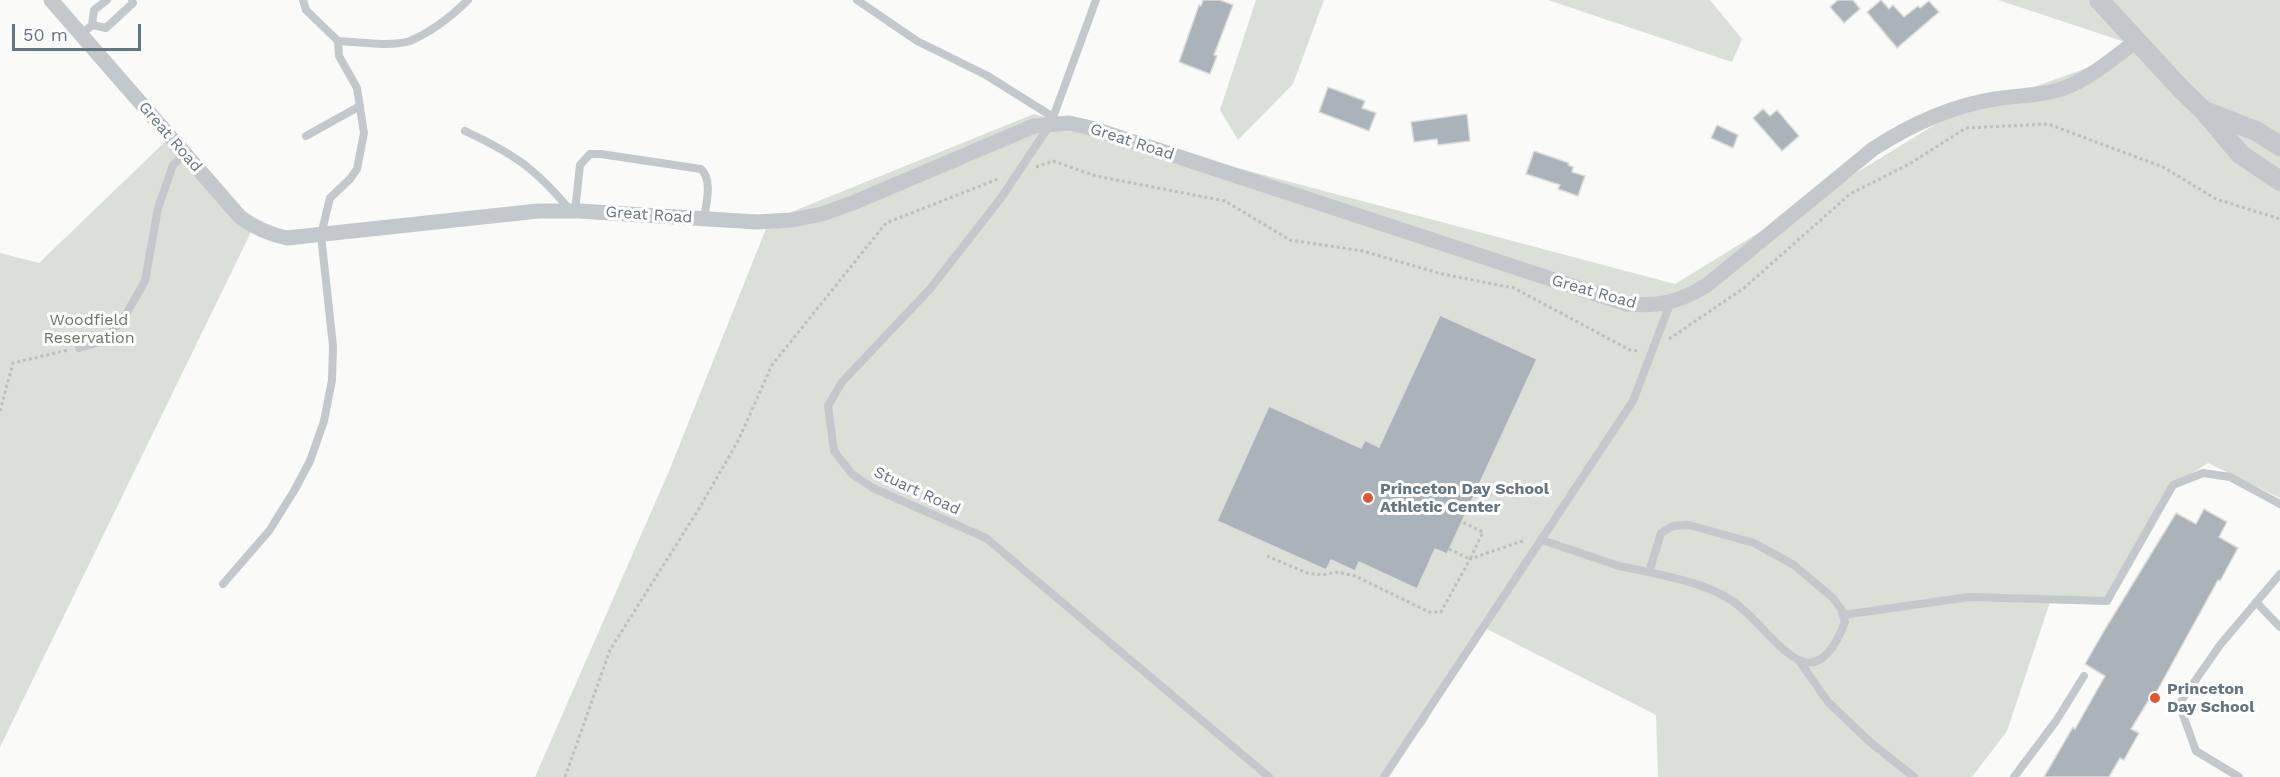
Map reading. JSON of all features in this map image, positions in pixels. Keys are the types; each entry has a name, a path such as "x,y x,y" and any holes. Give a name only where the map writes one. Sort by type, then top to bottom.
{"street":[{"name":"Great Road","path":"51,0 87,30 185,154 240,217 254,228 271,235 287,238 321,236 538,211 757,222 792,220 822,214 855,202 1052,120 1090,128 1627,304 1648,306 1670,304 1690,296 1707,285 1873,149 1897,133 1928,118 1960,107 1993,99 2042,94 2066,87 2090,76 2136,41"},
{"path":"2099,0 2204,111 2240,154 2280,181"},
{"path":"2204,111 2256,131 2280,146"}],"lane":[{"path":"107,0 94,10 87,30 106,28 133,3 132,0"},
{"path":"303,0 306,10 338,41 384,43 408,42 451,17 468,0"},
{"path":"857,0 916,41 986,75 1052,120"},
{"name":"Stuart Road","path":"1096,0 1052,120 1018,173 930,289 843,382 828,406 834,452 852,474 873,488 986,538 1269,777"},
{"path":"223,584 269,531 310,461 324,421 332,380 333,346 321,236 330,198 357,169 364,133 357,88 339,56 338,41"},
{"path":"306,136 360,106"},
{"path":"465,131 502,148 527,165 547,182 573,211"},
{"path":"79,348 101,342 122,321 145,281 158,208 173,165 185,154"},
{"path":"573,211 580,165 590,154 602,154 700,168 707,179 704,219"},
{"path":"1384,777 1633,401 1670,304"},
{"path":"1843,615 1969,597 2107,601 2173,486 2204,473 2230,477 2280,504"},
{"path":"1649,572 1661,533 1673,526 1689,525 1754,543 1794,565 1833,598 1845,622 1839,638 1828,655 1815,663 1800,662"},
{"path":"1542,540 1619,566 1711,589 1731,600 1746,611 1786,652 1800,662 1828,702 1870,742 1914,777"},
{"path":"2239,777 2196,751 2179,704 2220,645 2280,574"},
{"path":"2256,602 2280,627"},
{"path":"2014,777 2056,721 2084,676"}],"path":[{"path":"565,777 610,650 700,507 738,441 772,366 886,224 985,183 1053,161 1096,176 1225,201 1290,240 1363,251 1442,274 1514,288 1630,350 1651,351 1744,288 1850,194 1911,163 1966,128 2048,124 2163,167 2216,199 2280,219"},
{"path":"0,411 13,363 79,348"},
{"path":"1267,555 1306,573 1323,575 1336,572 1355,576 1430,612 1441,612 1483,532 1462,522"},
{"path":"1449,549 1470,559 1526,540 1542,540"}],"green space":[{"path":"1256,0 1324,0 1293,84 1238,140 1220,110"},
{"path":"1548,0 1710,0 1742,39 1732,62"},
{"path":"1998,0 2280,0 2280,498 2208,463 2180,481 2106,602 2050,602 2007,731 1972,777 1658,777 1656,715 1481,626 1425,724 1380,777 535,777 669,471 769,221 1034,114 1675,284 1944,119 2143,48"},
{"name":"Woodfield Reservation","path":"170,137 251,232 0,747 0,253 39,263"}],"building":[{"path":"1203,0 1220,0 1233,5 1214,55 1217,56 1210,74 1179,62 1199,5 1201,6"},
{"path":"1838,0 1853,0 1860,9 1844,23 1830,7"},
{"path":"1881,0 1889,9 1893,5 1904,17 1929,1 1939,12 1897,48 1867,12"},
{"path":"1328,87 1365,101 1362,108 1376,113 1369,131 1319,112"},
{"path":"1763,109 1770,116 1777,110 1799,136 1782,151 1753,118"},
{"path":"1467,114 1470,141 1438,145 1437,139 1414,142 1411,122"},
{"path":"1717,125 1738,135 1733,148 1711,138"},
{"path":"1534,151 1569,163 1568,165 1573,167 1572,172 1585,176 1578,196 1558,189 1560,185 1526,174"},
{"path":"1440,315 1537,359 1447,554 1435,549 1417,589 1359,562 1355,571 1331,560 1326,570 1217,521 1269,406 1361,448 1365,440 1379,447"},
{"path":"2204,509 2227,522 2219,537 2238,548 2151,702 2148,701 2131,729 2139,733 2124,760 2120,758 2109,777 2044,777 2105,676 2085,664 2104,631 2176,513 2196,524"}],"place":[{"name":"Princeton Day School Athletic Center","path":"1368,498"},
{"name":"Princeton Day School","path":"2155,698"}]}
